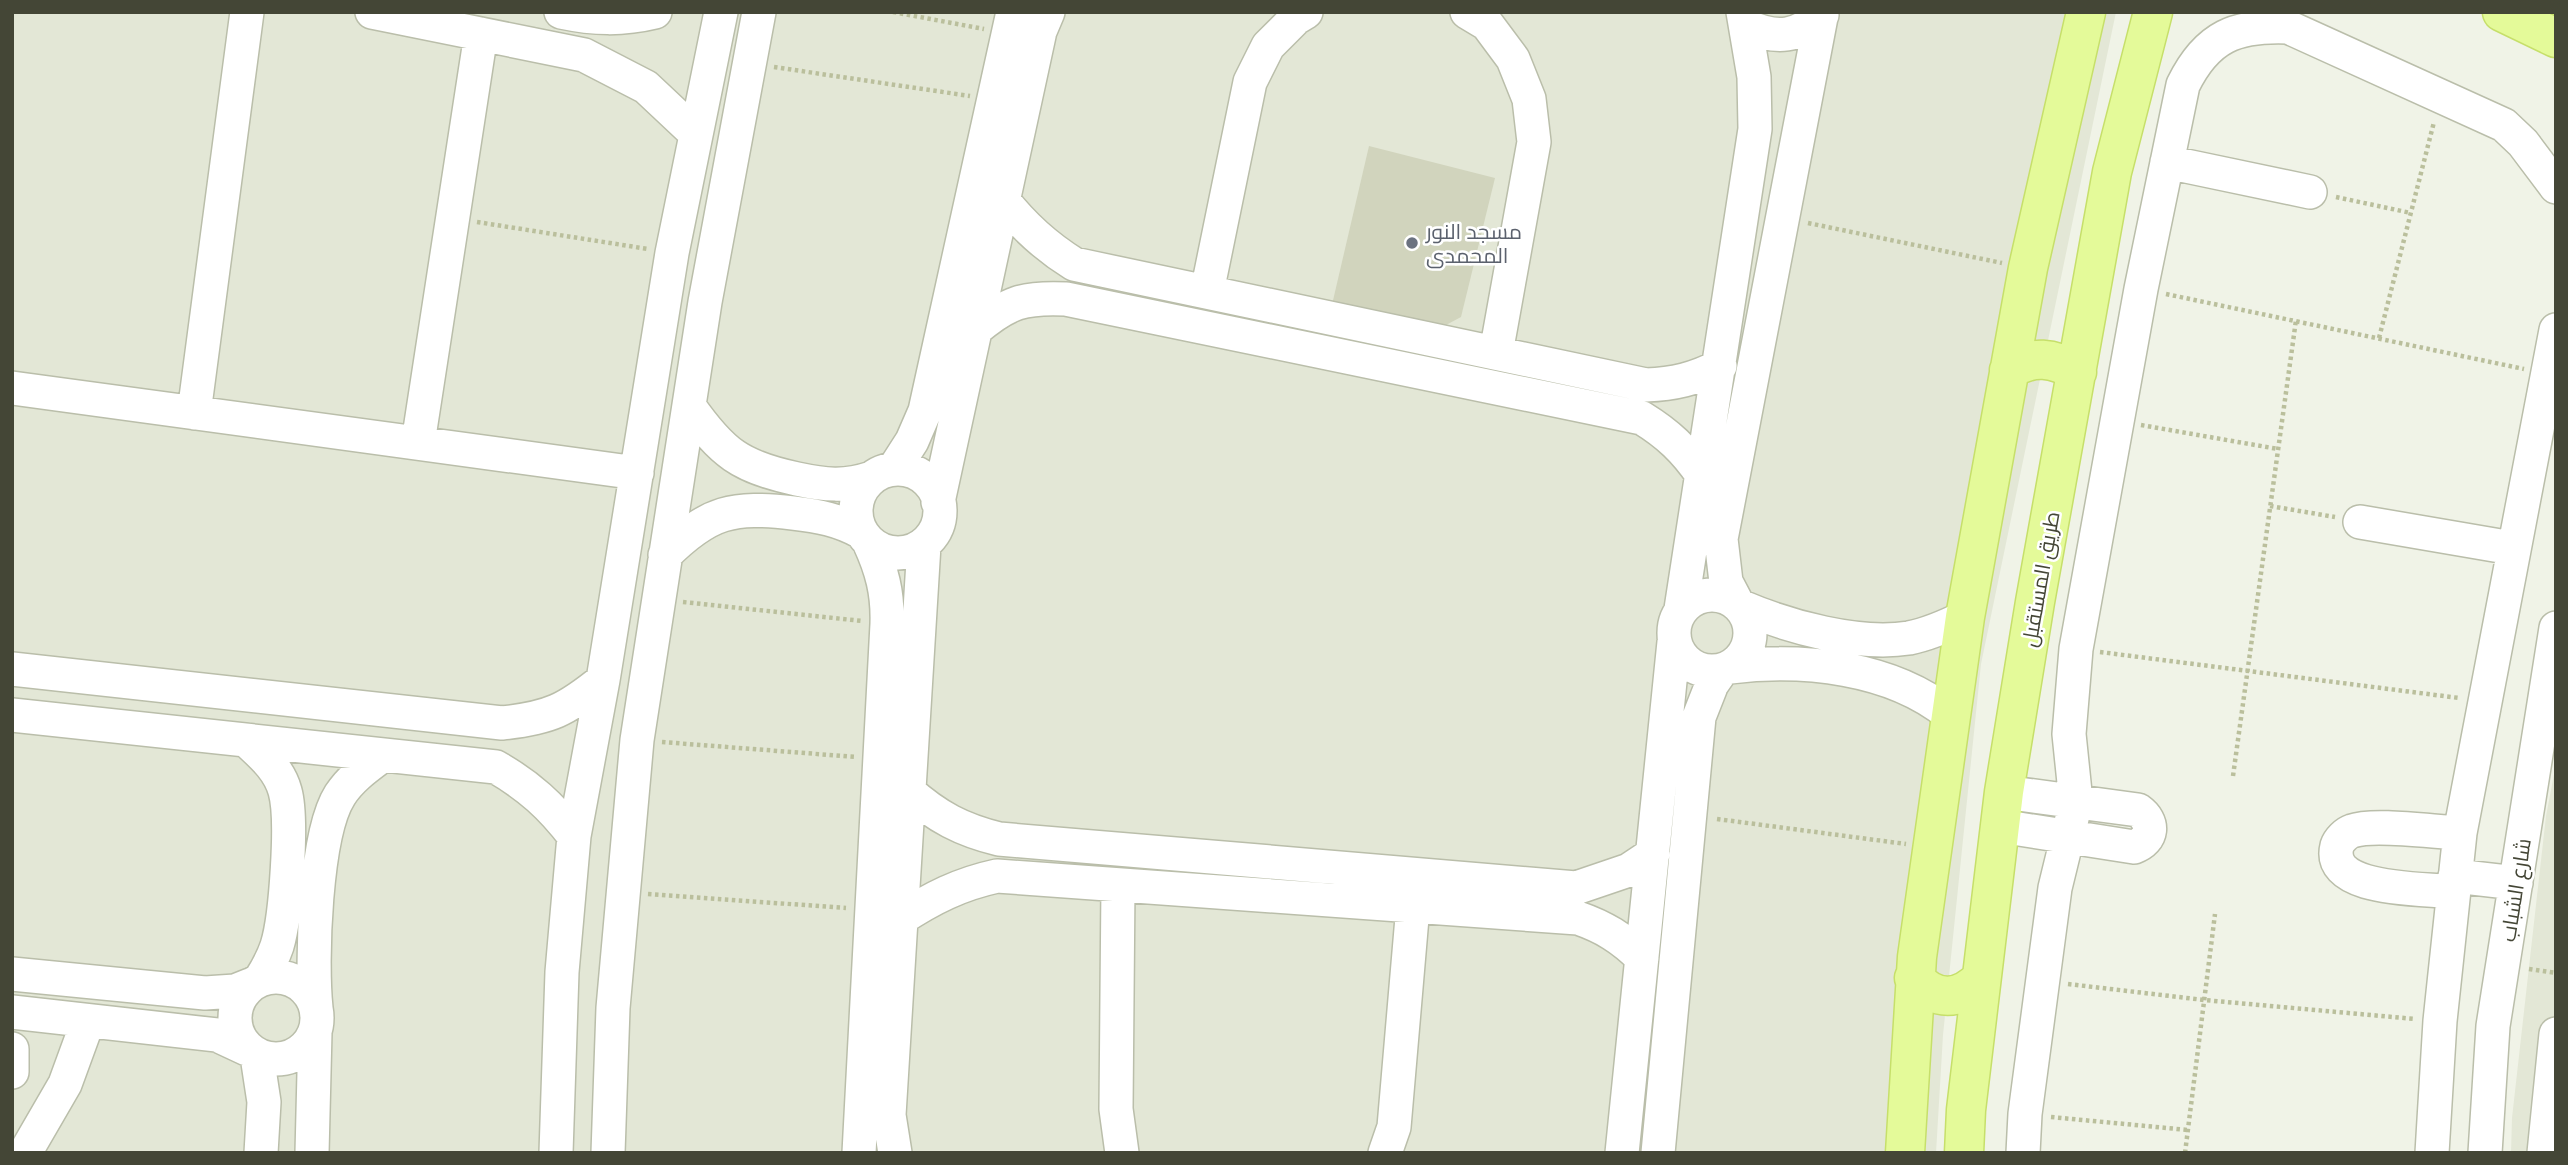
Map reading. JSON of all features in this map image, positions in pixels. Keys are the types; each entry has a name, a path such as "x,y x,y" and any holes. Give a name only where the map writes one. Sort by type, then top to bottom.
{"main road":[{"name":"طريق المستقبل","path":"1964,1153 1981,979 2002,809 2112,172 2153,12"},
{"path":"1905,1153 1914,978 1949,714 2028,268 2084,15"},
{"path":"2527,24 2556,58"},
{"path":"2009,370 2028,361 2049,359 2077,372"},
{"path":"1914,978 1932,993 1955,997 1969,991 1981,979"}],"street":[{"path":"194,413 247,12"},
{"path":"372,12 584,55 616,69 664,102 696,134"},
{"path":"561,12 593,19 630,18 655,12"},
{"path":"556,1153 562,972 574,836 603,680 672,253 721,12"},
{"path":"608,1153 613,1008 637,740 705,302 759,12"},
{"path":"859,1153 886,914 908,791 924,545 937,525 938,502 1003,200 1040,31 1048,12"},
{"path":"1207,292 1250,82 1268,46 1296,18 1306,12"},
{"path":"1467,12 1487,24 1513,59 1529,99 1534,142 1496,353"},
{"path":"1745,19 1766,35 1787,36 1807,29 1822,14"},
{"path":"1658,1153 1699,717 1712,684 1744,656 1750,640 1750,623 1726,582 1721,539 1822,14"},
{"path":"1622,1153 1674,625 1681,609 1755,129 1754,77 1745,19"},
{"path":"895,1153 888,1115 886,914 880,759 888,595 881,568 856,518 856,503 862,489 883,474 912,441 925,411 1011,23"},
{"path":"2023,1153 2025,1114 2054,887 2076,802 2069,734 2076,649 2141,289 2183,85 2193,64 2209,46 2237,30 2261,26 2288,27 2504,125 2523,143 2556,187"},
{"path":"418,443 481,34"},
{"path":"2167,162 2310,192"},
{"path":"1003,200 1023,226 1046,247 1074,264 1646,385 1672,384 1696,378 1720,366"},
{"path":"665,296 705,302"},
{"path":"976,329 1002,308 1033,298 1066,299 1642,418 1666,432 1686,452 1702,475"},
{"path":"1320,352 1326,317"},
{"path":"2432,1153 2440,1021 2460,833 2512,548 2556,330"},
{"path":"12,388 637,473"},
{"path":"689,406 708,434 732,455 758,471 829,485 851,485 883,474 909,471 922,477 933,488 938,502"},
{"path":"666,555 689,531 719,515 752,508 823,517 896,553 924,545"},
{"path":"2360,522 2512,548"},
{"path":"1681,609 1692,599 1707,594 1722,595 1776,621 1880,640 1910,638 1940,629 1965,617"},
{"name":"شارع الشباب","path":"2485,1153 2494,1026 2556,628"},
{"path":"1674,642 1681,656 1692,666 1706,671 1768,662 1874,676 1928,697 1949,714"},
{"path":"12,669 502,723 538,719 572,705 603,680"},
{"path":"71,721 75,676"},
{"path":"12,715 496,767 527,785 553,808 574,836"},
{"path":"246,740 270,762 285,790 288,822 281,928 270,964 238,999 234,1017 237,1034 252,1052 264,1102 261,1153"},
{"path":"312,1153 316,1020 314,933 327,824 339,796 358,773 383,755"},
{"path":"908,791 934,815 965,831 999,839 1576,888 1629,870 1653,854"},
{"path":"2076,802 2138,810 2147,816 2151,825 2143,844 2134,847 2069,837 2002,809 2076,802"},
{"path":"2460,833 2365,829 2349,831 2338,843 2335,859 2343,873 2357,881 2516,883"},
{"path":"1036,879 1039,842"},
{"path":"1259,895 1262,861"},
{"path":"886,914 931,899 963,884 997,876 1578,918 1602,926 1623,940 1642,958"},
{"path":"1118,885 1116,1109 1122,1153"},
{"path":"1385,1153 1394,1127 1413,906"},
{"path":"12,974 205,993 228,992 277,976 294,981 308,992 316,1020 306,1047 292,1057 274,1060 217,1035 12,1013"},
{"path":"25,1153 65,1084 88,1021"},
{"path":"2544,1153 2553,1088 2556,1034"},
{"path":"12,1049 12,1072"}],"path":[{"path":"894,12 1011,23"},
{"path":"748,64 995,100"},
{"path":"2379,338 2441,96"},
{"path":"2310,192 2411,213"},
{"path":"452,218 672,253"},
{"path":"1783,218 2028,268"},
{"path":"2141,289 2547,374"},
{"path":"2233,776 2296,320"},
{"path":"2117,421 2278,449"},
{"path":"2270,506 2360,522"},
{"path":"659,600 887,624"},
{"path":"2076,649 2484,701"},
{"path":"637,740 880,759"},
{"path":"1688,816 1931,847"},
{"path":"623,892 886,914"},
{"path":"2185,1153 2215,914"},
{"path":"2043,981 2204,1000 2440,1021"},
{"path":"2025,1114 2188,1130"}],"shaded area":[{"path":"12,12 2116,12 1981,664 1943,1035 1936,1153 12,1153"},
{"path":"2556,764 2556,1153 2511,1153 2512,1118 2546,816"}],"building":[{"name":"مسجد النور المحمدى","path":"1369,146 1495,178 1461,317 1446,325 1431,327 1331,309"}],"place":[{"name":"مسجد النور المحمدى","path":"1412,243"}]}
